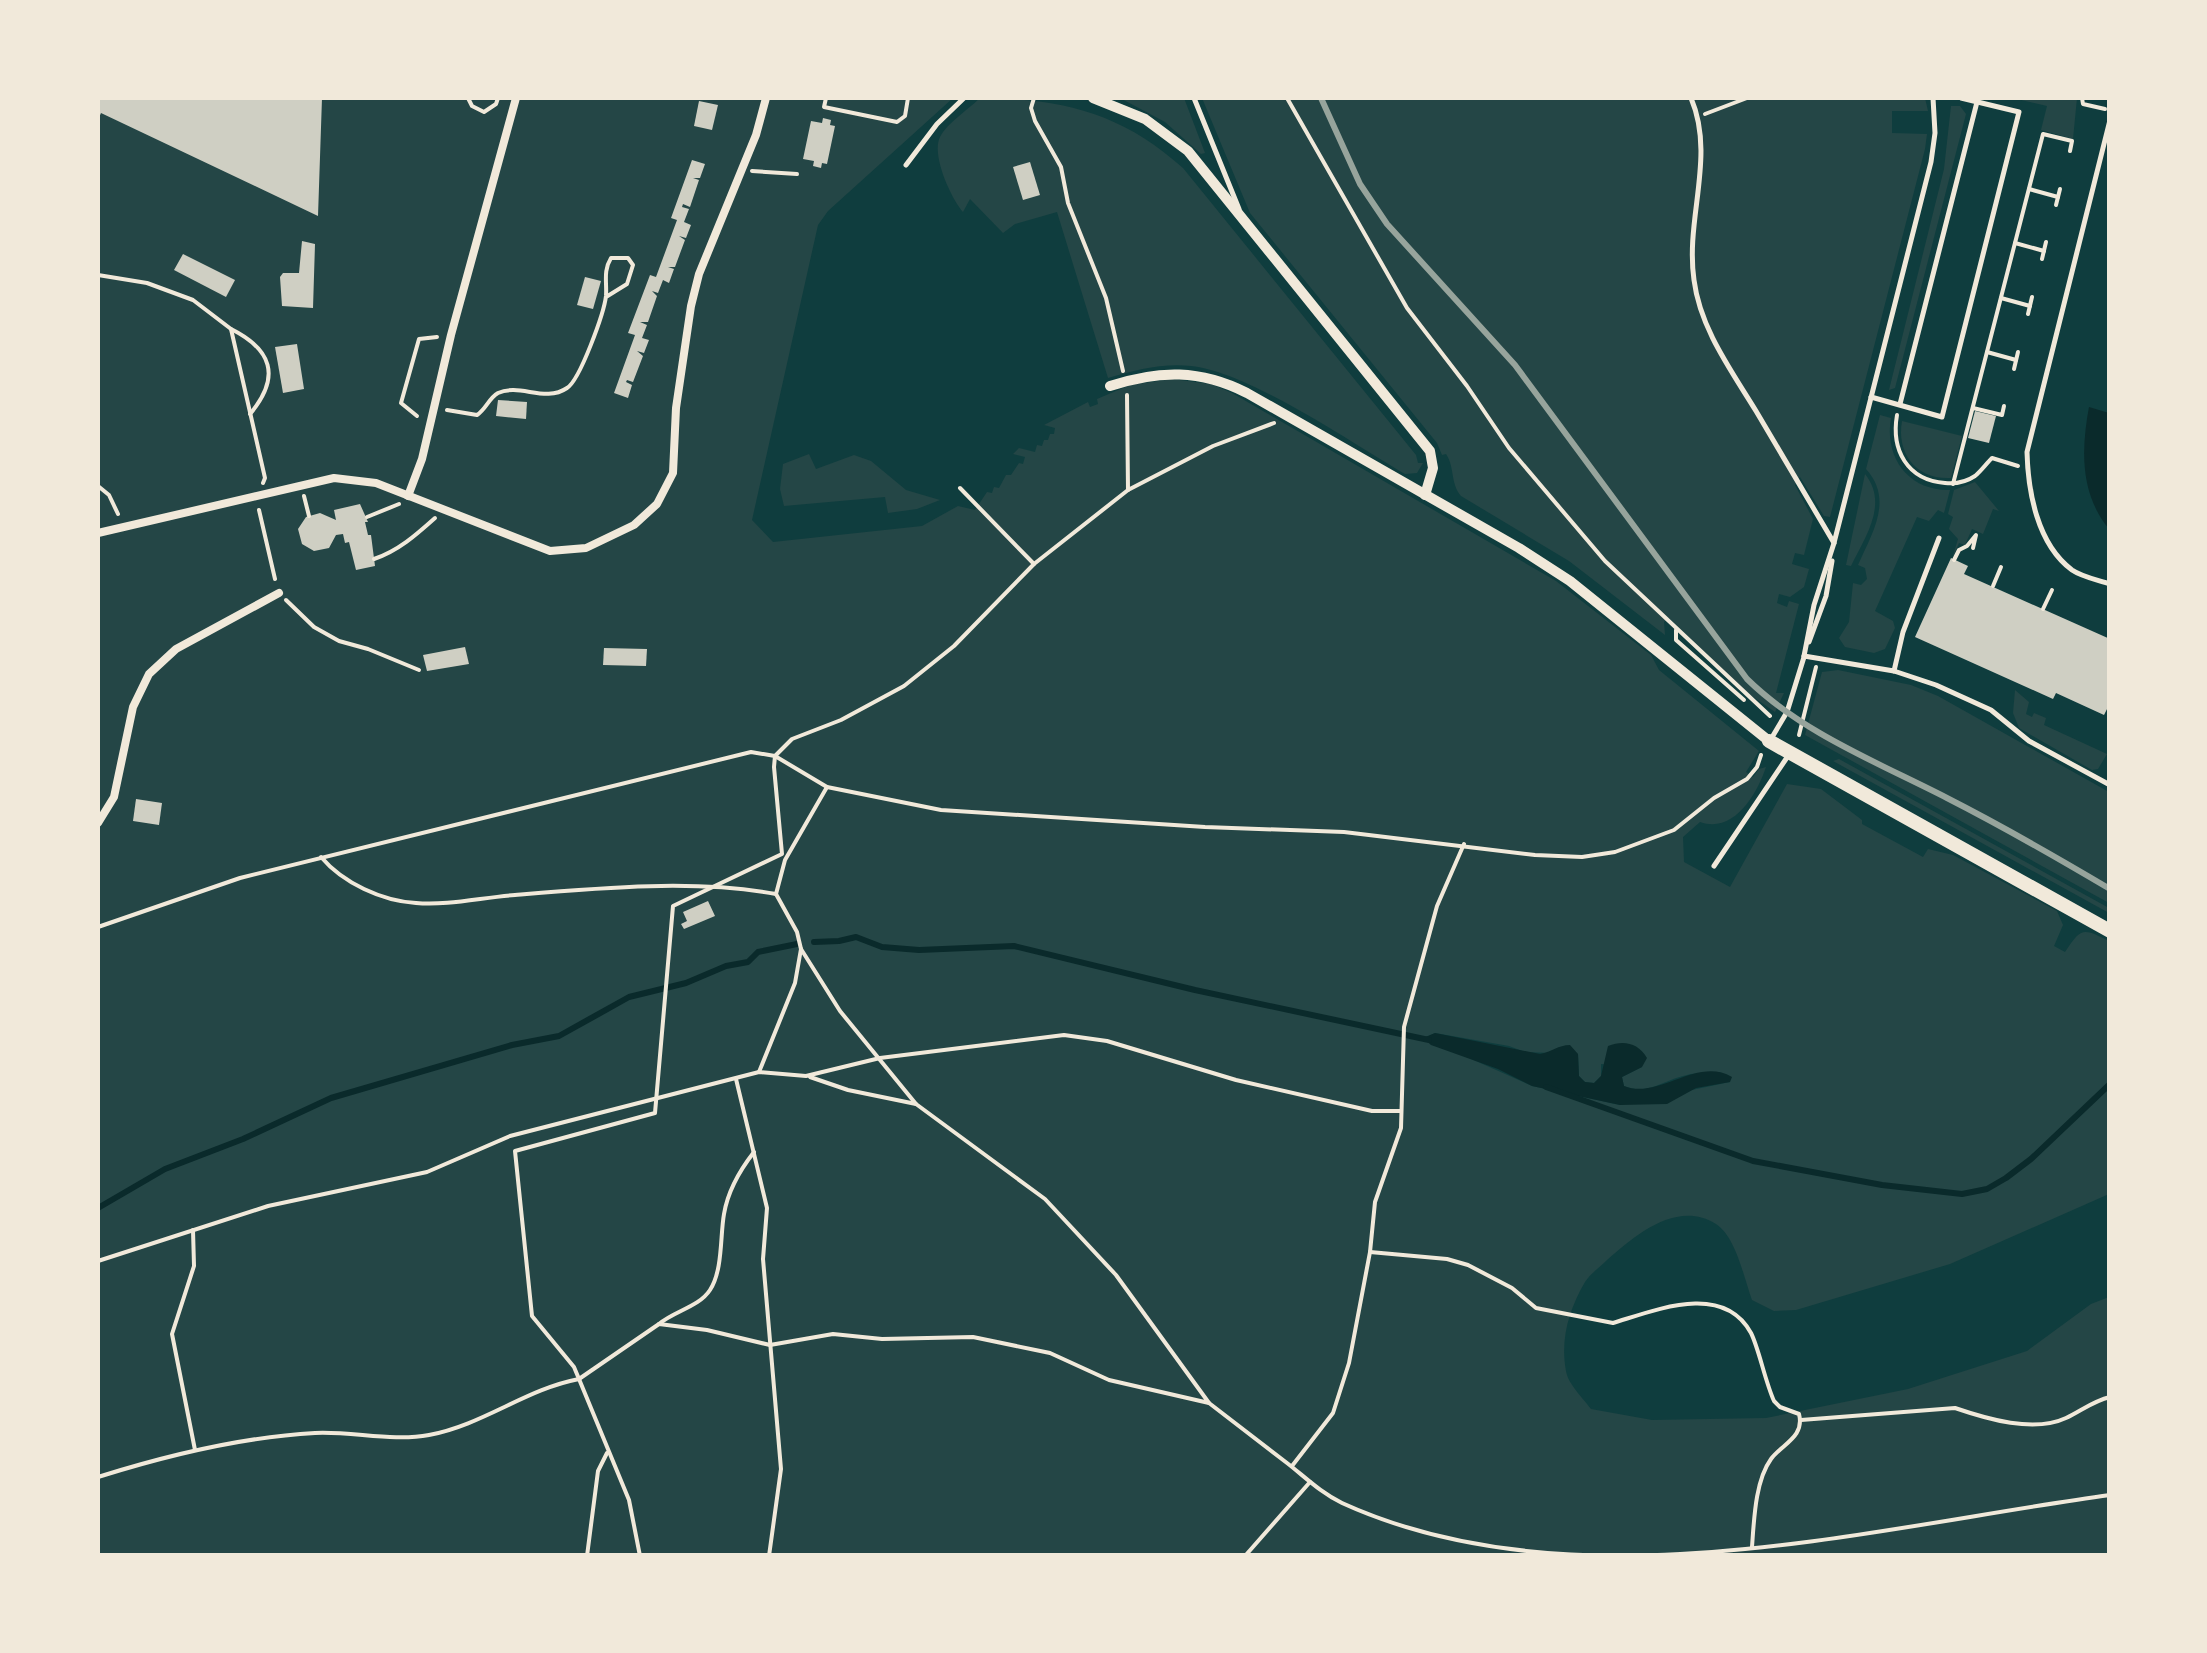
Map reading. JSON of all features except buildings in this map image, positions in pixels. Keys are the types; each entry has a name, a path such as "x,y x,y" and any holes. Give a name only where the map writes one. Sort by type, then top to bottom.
{"street":[{"path":"408,496 422,459 451,335 516,98"},
{"path":"98,533 301,484 351,478 376,482 538,548 586,548 634,525 657,504 673,473 676,408 699,274 744,169 766,98"},
{"path":"1093,98 1145,119 1188,151 1430,451 1433,468 1425,495"},
{"path":"1110,386 1160,373 1196,375 1230,385 1290,417 1570,581 1790,754 2110,931"},
{"path":"98,823 114,797 133,707 149,674 176,648 278,594"}],"lane":[{"path":"906,164 936,124 964,98"},
{"path":"1194,98 1242,216"},
{"path":"1690,98 1699,116 1702,162 1692,249 1700,307 1717,346 1834,543"},
{"path":"1769,740 1787,712 1826,596 1834,543 1931,162 1933,98"},
{"path":"1871,397 1942,417 2019,112 1961,98"},
{"path":"1900,405 1978,102"},
{"path":"2110,120 2028,452 2028,481 2051,549 2074,572 2110,584"},
{"path":"1894,671 1903,632 1939,538"},
{"path":"1804,656 1894,671 1936,685 1991,710 2028,741 2110,785"},
{"path":"1714,866 1790,754"}],"path":[{"path":"468,98 472,106 484,112 498,98"},
{"path":"826,98 824,106 897,122 905,116 908,98"},
{"path":"1034,98 1034,122 1061,167 1068,202 1106,298 1126,381 1128,490"},
{"path":"1287,98 1407,308 1467,386 1508,448 1605,561 1648,598 1676,630 1676,640 1770,716"},
{"path":"1699,116 1747,98"},
{"path":"2082,98 2083,104 2110,110"},
{"path":"1953,484 2043,134 2072,141 2070,150"},
{"path":"744,169 797,174"},
{"path":"2029,189 2058,197"},
{"path":"2056,205 2060,189"},
{"path":"2042,260 2046,242"},
{"path":"2015,243 2044,251"},
{"path":"433,405 477,415 497,393 546,396 563,392 575,382 606,298 606,266 611,258 628,258 632,265 627,284 606,298"},
{"path":"98,275 147,284 193,300 263,349 268,379 250,414"},
{"path":"2028,314 2032,297"},
{"path":"2001,298 2030,306"},
{"path":"230,329 266,478 256,496 278,594 314,627 339,642 419,670"},
{"path":"428,426 401,403 420,339 451,335"},
{"path":"1987,352 2016,360"},
{"path":"2014,369 2018,352"},
{"path":"1900,405 1895,442 1903,461 1921,478 1953,484 1974,476 1992,458 2028,468"},
{"path":"1972,408 2002,415 2004,406"},
{"path":"640,1556 629,1500 579,1379 532,1316 515,1151 656,1113 674,906 782,854 775,756 792,740 841,720 904,686 954,646 1034,564 1128,490 1213,446 1290,417"},
{"path":"301,484 309,516"},
{"path":"98,486 109,495 124,527"},
{"path":"960,488 1034,564"},
{"path":"367,516 394,508 408,496"},
{"path":"374,559 414,538 444,510"},
{"path":"1954,560 1976,535 1973,548"},
{"path":"1992,586 2001,568"},
{"path":"2043,609 2052,590"},
{"path":"1687,649 1731,686 1750,709"},
{"path":"1798,735 1818,659"},
{"path":"98,927 240,878 752,752 775,756 827,787 941,810 1344,832 1582,857 1615,852 1674,830 1714,798 1747,779 1769,740"},
{"path":"827,787 786,860 776,894 797,932 801,949 840,1011 916,1104 1045,1198 1116,1275 1209,1403 1338,1502 1444,1536 1503,1547 1564,1555 1662,1554 1875,1534 2110,1494"},
{"path":"1292,1466 1332,1414 1349,1363 1376,1202 1401,1128 1404,1028 1437,906 1464,844"},
{"path":"321,858 334,873 368,890 415,904 552,892 712,886 776,894"},
{"path":"759,1072 795,983 801,949"},
{"path":"806,1076 880,1058 1064,1035 1107,1041 1236,1080 1372,1111 1400,1111"},
{"path":"98,1260 268,1206 427,1172 510,1136 759,1072 806,1076 848,1090 916,1104"},
{"path":"736,1079 767,1208 763,1259 781,1470 769,1556"},
{"path":"98,1477 167,1456 320,1432 428,1435 486,1418 552,1385 579,1379 711,1289 725,1208 739,1171 755,1150"},
{"path":"192,1230 194,1266 172,1334 195,1451"},
{"path":"1370,1252 1468,1265 1504,1283 1536,1308 1600,1323 1692,1304 1719,1305 1733,1313 1751,1334 1774,1401 1799,1414 1801,1420 1798,1433 1769,1461 1761,1484 1752,1547"},
{"path":"659,1324 707,1330 770,1345 833,1334 882,1339 973,1337 1050,1354 1109,1380 1209,1403"},
{"path":"1801,1420 1955,1408 1979,1416 2046,1424 2064,1420 2110,1397"},
{"path":"586,1556 598,1471 608,1451"},
{"path":"1245,1556 1310,1482"},
{"path":"1738,1556 1740,1548"}],"shaded area":[{"path":"98,98 953,98 828,211 818,225 752,520 773,542 922,526 958,506 975,510 987,492 999,488 1006,475 1011,475 1019,463 1023,464 1025,457 1013,454 1019,448 1035,452 1037,445 1042,446 1054,434 1055,428 1044,425 1088,402 1090,407 1098,404 1097,399 1130,385 1172,379 1211,384 1556,581 1651,655 1659,670 1759,751 1746,772 1753,777 1766,767 1757,789 1733,817 1712,824 1700,822 1683,837 1684,862 1730,887 1787,784 1821,789 1862,820 1862,824 1923,857 1928,849 1953,855 2057,911 2063,925 2054,946 2065,952 2083,932 2109,941 2109,1194 1950,1264 1796,1310 1774,1311 1752,1300 1734,1248 1716,1224 1701,1217 1671,1218 1643,1231 1587,1279 1570,1314 1564,1359 1567,1376 1591,1409 1652,1420 1766,1418 1908,1389 2027,1351 2091,1304 2109,1297 2109,1555 98,1555","holes":["1435,1033 1525,1052 1578,1054 1579,1076 1585,1082 1594,1083 1601,1076 1601,1064 1642,1067 1622,1077 1624,1086 1633,1089 1699,1073 1720,1072 1730,1082 1620,1105 1532,1086 1424,1038"]},
{"path":"980,98 1038,101 1089,112 1137,134 1183,168 1416,455 1418,463 1423,463 1417,473 1405,474 1300,411 1215,371 1170,365 1108,378 1057,212 1015,224 1003,233 970,199 963,212 948,187 938,154 940,137"},
{"path":"1120,98 1184,98 1205,153 1201,154 1165,122"},
{"path":"1202,98 1925,98 1928,111 1892,111 1892,133 1927,134 1925,149 1830,517 1824,516 1800,477 1795,485 1813,519 1804,555 1795,553 1792,564 1809,569 1804,587 1790,597 1779,594 1777,603 1787,607 1789,601 1799,604 1776,693 1784,693 1775,712 1749,694 1669,618 1664,622 1665,635 1569,561 1461,496 1446,454 1442,455 1437,443 1250,213"},
{"path":"2013,98 2077,98 2073,139 2041,130 2047,106"},
{"path":"1951,106 1960,106 1966,114 1895,388 1889,390 1944,169"},
{"path":"2089,407 2109,413 2109,529 2093,501 2085,471"},
{"path":"1880,415 1891,418 1891,446 1902,469 1922,485 1950,490 1944,513 1938,510 1929,521 1917,517 1875,611 1893,621 1895,628 1885,649 1874,653 1845,647 1839,638 1849,622 1853,583 1861,585 1867,579 1865,568 1858,565 1878,517 1879,493 1866,469"},
{"path":"1902,421 1962,436 1951,478 1928,475 1912,463 1902,444"},
{"path":"809,454 816,469 854,455 871,461 906,490 940,500 917,509 888,513 885,497 784,506 780,489 783,464"},
{"path":"1865,474 1872,485 1875,509 1851,566 1846,565"},
{"path":"1975,482 1999,511 1993,509 1983,534 1972,529 1965,545 1959,543 1952,559 1958,539 1949,529 1954,490"},
{"path":"1838,670 1911,685 1938,696 2109,792 2109,903 1805,735 1822,672"},
{"path":"2015,690 2029,702 2026,714 2046,718 2044,725 2107,754 2098,769 2092,770 2019,728 2013,713"},
{"path":"1839,759 2109,908 2109,913 1833,761"},
{"path":"1435,1033 1540,1054 1570,1045 1578,1054 1579,1076 1585,1082 1594,1083 1601,1076 1608,1046 1620,1043 1635,1046 1647,1058 1642,1067 1622,1077 1624,1086 1651,1088 1705,1072 1732,1077 1730,1082 1696,1088 1667,1104 1620,1105 1532,1086 1431,1045 1423,1038"}],"waterway":[{"path":"814,942 856,937 882,947 919,950 1014,946 1429,1040"},
{"path":"98,1208 165,1169 243,1139 331,1098 512,1045 559,1036 629,997 748,962 758,952 797,944"},
{"path":"1546,1087 1753,1161 1882,1185 1962,1194 1987,1189 2006,1178 2110,1084"}],"railway":[{"path":"1321,98 1360,184 1387,224 1515,365 1747,679 1817,731 2110,889"}]}
